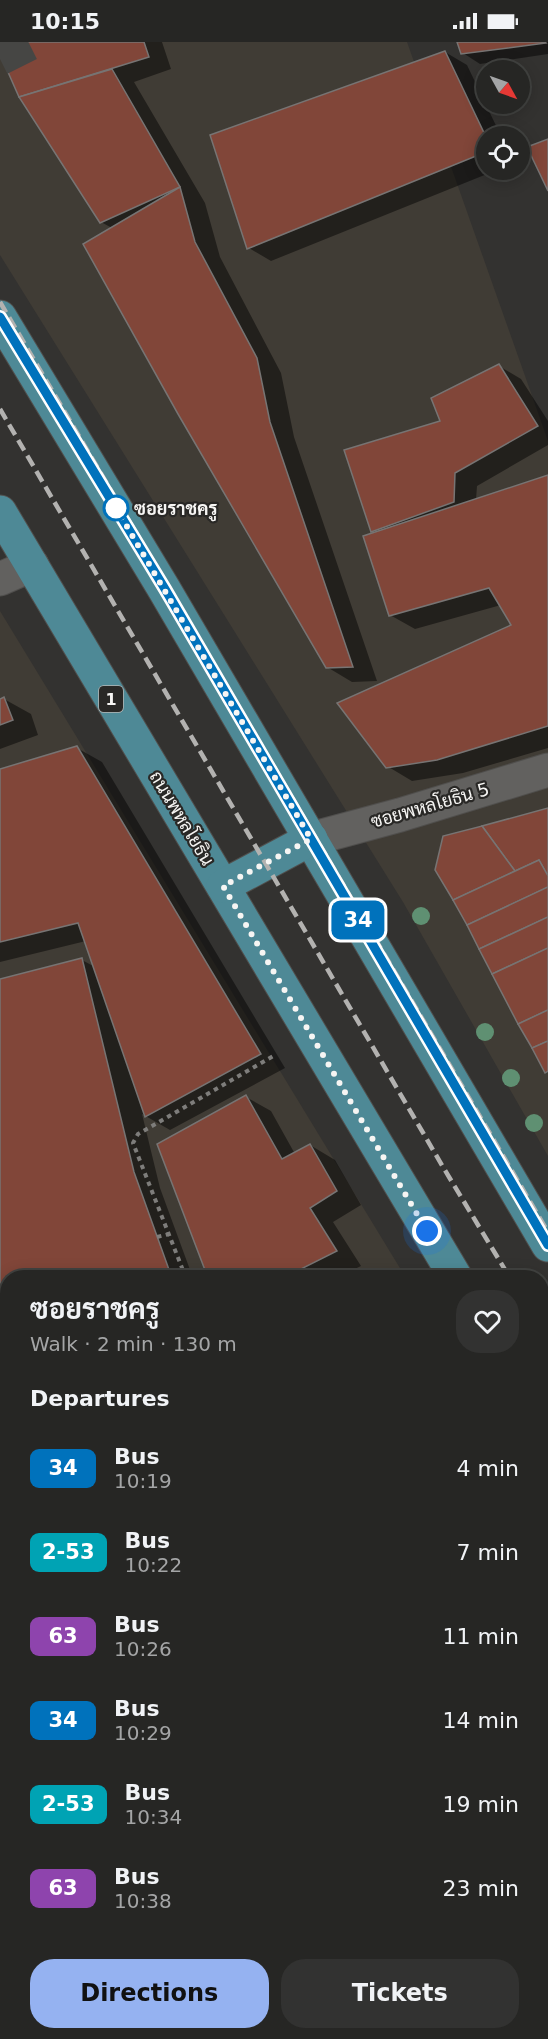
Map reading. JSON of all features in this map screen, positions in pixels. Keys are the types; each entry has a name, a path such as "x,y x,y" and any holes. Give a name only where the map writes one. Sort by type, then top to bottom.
{"main road":[{"path":"0,317 165,589 548,1245"},
{"name":"ถนนพหลโยธิน","path":"0,512 451,1270"},
{"path":"223,886 311,839"}],"street":[{"path":"0,579 32,565"},
{"name":"ซอยพหลโยธิน 5","path":"311,839 400,815 548,770"}],"path":[{"path":"183,1270 134,1143 138,1134 280,1052"},
{"path":"157,1237 169,1234"}],"shaded area":[{"path":"0,42 407,42 548,441 548,1156 403,902 0,255"},
{"path":"0,611 401,1270 0,1270"}],"building":[{"path":"0,42 144,42 149,57 19,97 0,54"},
{"path":"457,42 545,42 546,43 461,54"},
{"path":"445,51 481,126 476,126 476,156 247,249 210,135"},
{"path":"112,69 180,187 100,223 19,97"},
{"path":"548,139 548,191 530,153 530,146"},
{"path":"180,187 195,242 257,358 270,422 353,667 326,668 178,414 83,244"},
{"path":"499,364 538,426 455,473 454,502 371,532 344,450 440,421 431,398"},
{"path":"548,475 548,726 437,760 386,768 337,703 511,625 489,588 389,616 363,536"},
{"path":"4,697 13,720 0,725 0,699"},
{"path":"77,746 261,1054 145,1117 78,923 0,942 0,769"},
{"path":"548,808 548,876 539,860 515,871 482,826"},
{"path":"482,826 515,871 453,900 435,870 443,836"},
{"path":"539,860 548,876 548,887 467,925 453,900"},
{"path":"548,887 548,917 479,949 467,925"},
{"path":"548,917 548,948 492,974 479,949"},
{"path":"548,948 548,1010 518,1024 492,974"},
{"path":"82,958 134,1172 169,1270 0,1270 0,979"},
{"path":"548,1010 548,1041 532,1048 518,1024"},
{"path":"548,1041 548,1071 545,1073 532,1048"},
{"path":"246,1095 282,1159 310,1144 337,1191 310,1208 337,1251 299,1270 205,1270 157,1144"}],"tunnel":[{"path":"0,59 34,42"}],"railway":[{"path":"0,302 548,1232"},
{"path":"0,409 505,1270"}],"bus line":[{"name":"34","path":"0,317 165,589 548,1245"}],"place":[{"name":"ซอยราชครู","path":"116,508"}],"route":[{"path":"116,508 311,839 223,886 427,1231"}]}
